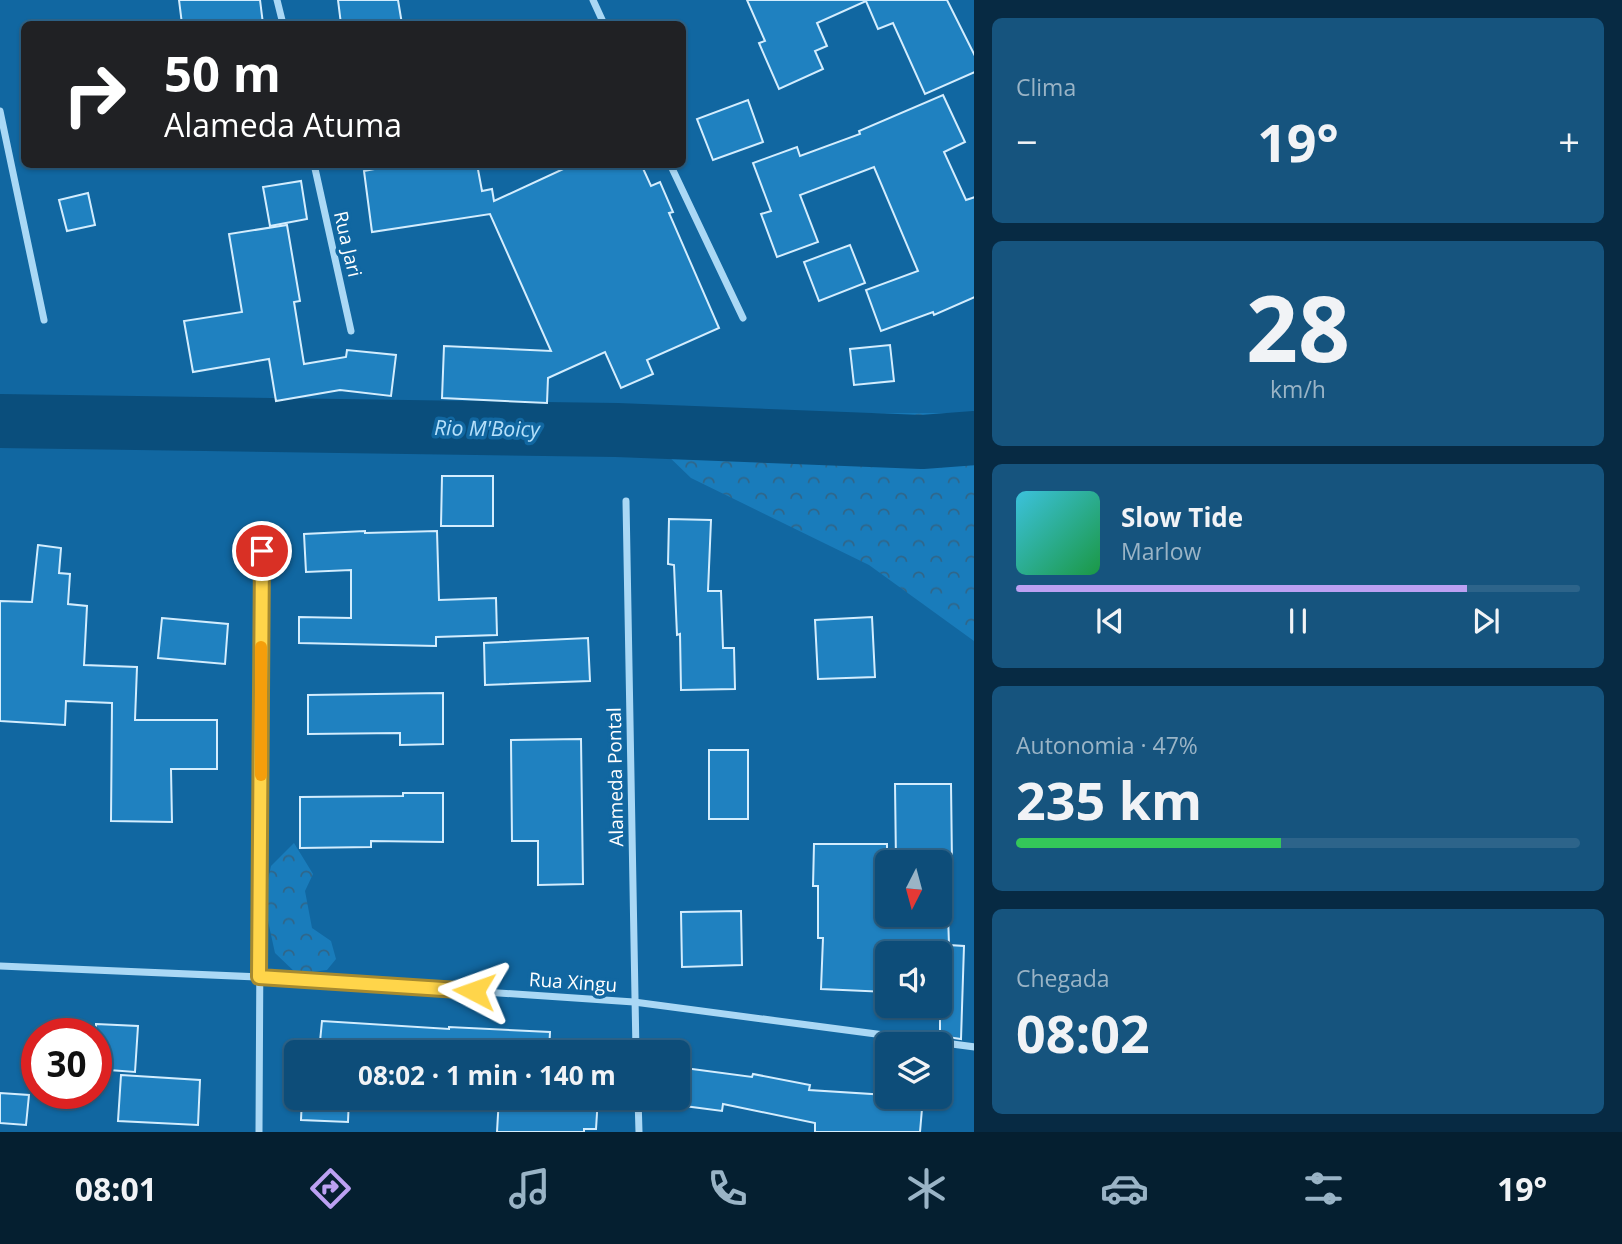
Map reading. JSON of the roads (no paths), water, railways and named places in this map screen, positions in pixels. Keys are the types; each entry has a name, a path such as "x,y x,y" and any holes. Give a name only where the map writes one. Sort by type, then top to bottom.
{"street":[{"path":"277,0 282,21"},
{"path":"593,0 603,21"},
{"path":"0,111 44,320"},
{"name":"Rua Jari","path":"315,168 351,331"},
{"path":"672,168 743,318"},
{"name":"Alameda Pontal","path":"626,501 636,1040"},
{"path":"259,1132 262,551"},
{"name":"Rua Xingu","path":"0,966 259,977 634,1002 974,1047"},
{"path":"638,1110 639,1132"}],"waterway":[{"name":"Rio M'Boicy","path":"0,421 617,430 922,442 974,438"}]}
